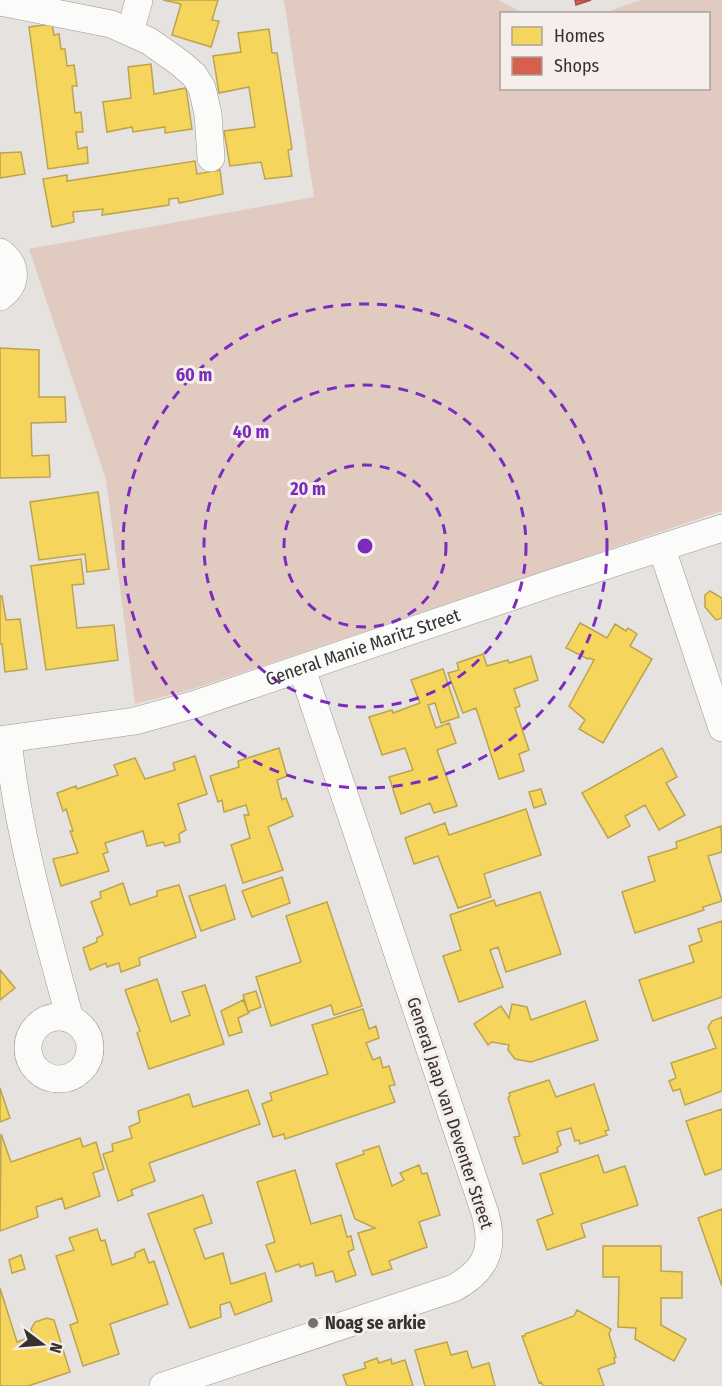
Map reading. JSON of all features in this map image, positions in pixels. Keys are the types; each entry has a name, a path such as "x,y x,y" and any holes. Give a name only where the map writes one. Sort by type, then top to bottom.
{"street":[{"path":"130,32 140,0"},
{"path":"0,2 111,24 149,41 194,75 202,88 208,114 211,158"},
{"path":"0,252 10,260 14,270 12,283 0,297"},
{"name":"General Manie Maritz Street","path":"4,740 135,721 196,704 722,528"},
{"path":"662,549 722,728"},
{"name":"General Jaap van Deventer Street","path":"163,1386 454,1288 480,1270 490,1244 485,1213 302,669"},
{"path":"4,740 17,813 70,1019"}],"shaded area":[{"path":"284,0 498,0 522,12 500,12 500,90 710,90 710,12 606,12 641,0 722,0 722,511 193,689 135,704 106,479 29,249 314,197"}],"building: Homes":[{"path":"163,0 218,0 212,20 219,21 211,47 172,35 181,4"},
{"path":"52,24 54,35 59,34 61,49 65,49 67,66 74,65 77,86 72,86 75,113 81,112 83,132 76,132 78,149 87,147 88,163 48,169 29,27"},
{"path":"269,29 272,53 277,53 292,149 288,150 292,176 265,179 261,162 230,166 224,131 255,127 249,87 219,93 213,56 241,52 238,33"},
{"path":"151,64 154,94 186,88 192,129 165,133 165,127 133,132 132,127 107,132 103,102 131,98 128,67"},
{"path":"21,152 25,174 0,178 0,153"},
{"path":"195,161 197,174 220,170 223,194 179,203 178,198 169,199 169,205 102,215 103,209 73,212 74,222 52,227 43,179 67,175 67,181"},
{"path":"0,348 39,350 39,397 65,397 66,422 31,423 32,456 49,455 50,477 0,478"},
{"path":"98,492 109,569 87,572 85,554 39,560 30,502"},
{"path":"81,559 84,584 72,585 77,628 114,625 118,660 46,670 31,566"},
{"path":"710,591 722,598 722,618 716,620 705,607 705,595"},
{"path":"0,596 2,596 6,620 20,619 27,669 5,672 2,644 0,644"},
{"path":"580,623 607,638 615,624 626,631 628,628 637,634 630,646 652,659 603,743 579,729 585,720 569,706 594,660 566,648"},
{"path":"483,654 487,666 508,660 509,663 531,656 538,680 514,689 520,706 515,708 529,750 519,754 524,771 499,779 476,708 463,713 448,673 459,670 457,663"},
{"path":"443,669 459,717 441,723 435,703 428,705 436,728 449,723 456,743 437,750 457,806 434,813 430,803 401,814 389,777 413,770 405,748 382,755 369,717 392,710 393,713 420,703 411,680"},
{"path":"279,748 287,776 277,780 282,800 286,798 293,816 268,827 283,870 243,883 231,845 250,838 244,815 249,815 246,805 224,812 222,800 218,802 210,776 239,767 238,761"},
{"path":"662,748 677,777 666,783 685,815 659,830 645,805 625,816 630,826 608,838 582,793"},
{"path":"195,756 207,794 178,804 186,830 179,834 180,842 165,846 163,842 147,846 143,831 105,843 108,852 103,854 109,871 61,886 53,859 78,853 70,831 73,831 66,809 63,811 57,793 76,786 77,789 118,775 114,765 135,758 145,779 175,770 173,763"},
{"path":"541,789 546,804 534,808 529,792"},
{"path":"526,809 541,855 484,874 491,897 458,908 438,856 414,864 405,838 445,823 449,835"},
{"path":"721,826 722,852 708,856 722,901 703,907 704,910 635,933 622,892 655,881 648,857 677,848 676,842"},
{"path":"282,877 290,903 252,917 242,891"},
{"path":"123,883 130,905 157,896 157,891 179,885 196,937 139,958 140,965 121,972 119,963 107,967 106,963 90,970 83,948 97,942 97,938 103,935 91,902 101,898 100,892"},
{"path":"225,885 235,919 201,931 189,896"},
{"path":"540,892 561,954 506,972 498,947 490,950 503,987 459,1002 443,956 461,950 450,915 494,900 496,906"},
{"path":"327,902 362,1006 334,1015 331,1005 271,1026 256,977 301,962 286,916"},
{"path":"722,921 722,997 653,1021 639,980 694,962 689,946 702,941 698,929"},
{"path":"0,970 15,988 0,1000"},
{"path":"157,979 171,1022 190,1015 182,992 205,985 224,1044 149,1069 137,1033 140,1031 125,990"},
{"path":"256,991 261,1007 248,1012 243,995"},
{"path":"243,1000 249,1013 238,1018 242,1032 229,1036 221,1011"},
{"path":"585,1001 598,1040 531,1062 515,1059 508,1050 509,1045 492,1042 488,1045 474,1024 501,1006 509,1018 512,1004 527,1007 531,1020"},
{"path":"363,1009 369,1029 376,1026 379,1038 366,1043 373,1060 380,1057 383,1068 389,1066 395,1085 389,1086 395,1102 285,1139 284,1134 273,1137 262,1104 272,1100 270,1093 328,1074 312,1025"},
{"path":"722,1017 722,1091 685,1105 680,1089 673,1091 669,1081 676,1078 671,1063 716,1048 708,1027 712,1021"},
{"path":"549,1080 556,1097 594,1084 609,1130 605,1131 607,1135 580,1144 579,1140 575,1141 571,1128 557,1132 561,1145 557,1148 558,1152 523,1164 514,1137 520,1136 508,1098 509,1093"},
{"path":"0,1088 10,1118 0,1122"},
{"path":"248,1090 260,1124 149,1163 155,1181 131,1190 133,1195 118,1201 103,1154 113,1151 112,1144 132,1138 129,1127 140,1122 138,1111 189,1094 193,1107"},
{"path":"722,1109 722,1169 705,1175 686,1121"},
{"path":"1,1134 11,1162 80,1138 83,1147 96,1142 104,1169 93,1173 100,1196 65,1209 62,1198 36,1207 38,1217 0,1231"},
{"path":"379,1146 392,1186 404,1180 400,1173 419,1165 422,1174 427,1173 440,1215 419,1222 427,1247 389,1261 392,1269 372,1275 358,1233 375,1228 355,1219 336,1164"},
{"path":"598,1155 604,1173 625,1166 638,1205 581,1224 585,1237 547,1250 537,1220 553,1214 540,1174"},
{"path":"295,1170 311,1224 341,1215 347,1237 351,1236 354,1249 348,1252 356,1275 336,1282 333,1271 316,1276 313,1263 300,1267 299,1264 276,1272 266,1245 275,1242 257,1182"},
{"path":"203,1195 212,1223 194,1229 205,1259 223,1253 231,1284 265,1273 272,1301 235,1315 230,1302 220,1305 221,1317 190,1328 148,1214"},
{"path":"722,1209 722,1286 698,1218"},
{"path":"97,1229 101,1241 105,1240 112,1265 135,1257 135,1253 144,1249 149,1263 154,1261 168,1304 110,1324 119,1354 83,1366 70,1325 78,1322 56,1256 74,1250 69,1238"},
{"path":"603,1246 661,1246 661,1271 682,1272 682,1298 661,1298 661,1325 686,1339 674,1361 635,1339 636,1328 618,1327 619,1277 603,1277"},
{"path":"21,1255 25,1269 12,1273 9,1260"},
{"path":"0,1288 17,1342 34,1336 31,1329 35,1322 47,1318 54,1320 70,1372 28,1386 0,1386"},
{"path":"577,1310 611,1329 609,1334 616,1357 614,1358 615,1363 598,1369 604,1386 543,1386 541,1382 539,1383 522,1336 574,1316"},
{"path":"447,1342 451,1355 467,1351 472,1368 489,1363 495,1386 425,1386 415,1350"},
{"path":"377,1358 379,1363 391,1359 392,1364 405,1360 413,1386 347,1386 343,1375 366,1368 364,1363"}],"building: Shops":[{"path":"575,0 591,0 576,5"}],"place":[{"name":"Noag se arkie","path":"313,1323"}]}
